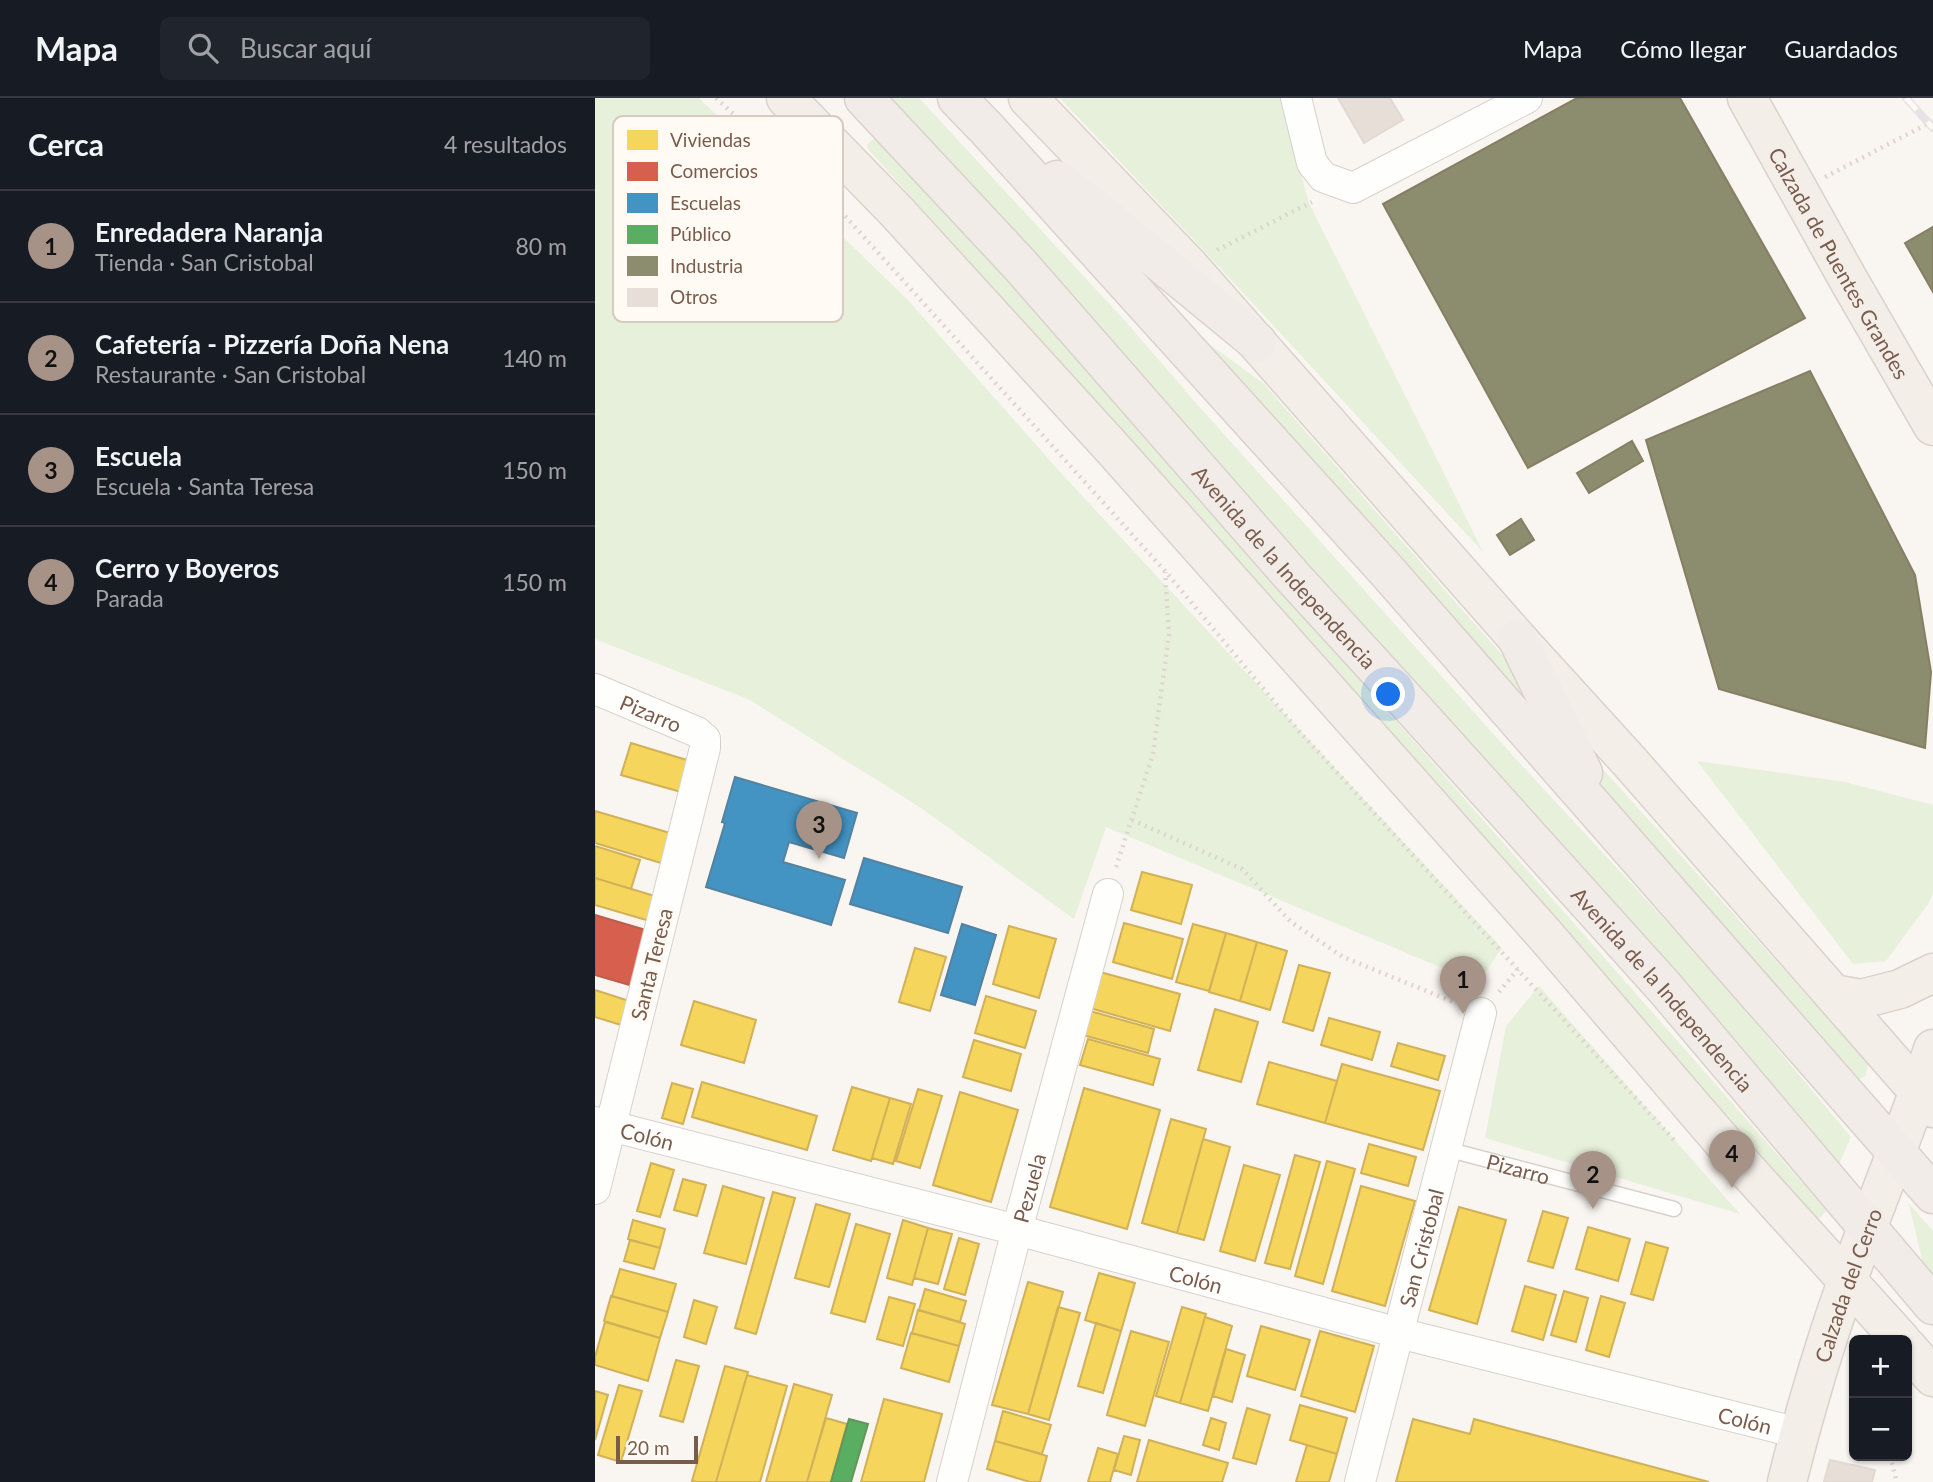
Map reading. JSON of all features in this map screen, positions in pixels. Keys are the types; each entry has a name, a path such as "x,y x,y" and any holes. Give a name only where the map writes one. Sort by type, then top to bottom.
{"highway":[{"name":"Avenida de la Independencia","path":"864,98 1020,265 1292,576 1665,988 1933,1305"},
{"path":"957,98 1386,570 1933,1194"},
{"path":"987,128 1088,203 1257,342"},
{"path":"1517,638 1605,819"}],"main road":[{"path":"786,98 804,116"},
{"path":"1028,98 1190,267 1926,1100"},
{"name":"Calzada de Puentes Grandes","path":"1748,98 1933,426"},
{"path":"843,157 1114,450 1546,936 1746,1169 1896,1335"},
{"path":"1833,994 1861,999 1900,989 1933,972"},
{"path":"1926,1100 1933,1049"},
{"name":"Calzada del Cerro","path":"1787,1482 1799,1433 1847,1281 1897,1151 1926,1100"},
{"path":"1912,1353 1933,1377"}],"street":[{"path":"1296,98 1312,163 1323,177 1353,188 1527,98"},
{"name":"Pizarro","path":"595,689 697,732 705,739"},
{"name":"Santa Teresa","path":"595,1189 603,1124 705,748 705,739"},
{"name":"Pezuela","path":"952,1482 1108,894"},
{"name":"San Cristobal","path":"1360,1482 1481,1013"},
{"name":"Colón","path":"603,1124 1017,1230 1399,1333 1799,1433"}],"lane":[{"name":"Pizarro","path":"1446,1149 1674,1209"}],"path":[{"path":"716,98 736,116"},
{"path":"1798,190 1933,121"},
{"path":"1190,267 1208,254 1308,203 1353,188"},
{"path":"843,214 1165,571 1299,730 1683,1149"},
{"path":"1108,894 1153,754 1168,634 1165,571"},
{"path":"1132,820 1242,869 1291,922 1343,957 1481,1013"},
{"path":"1891,1461 1897,1482"}],"green space":[{"path":"595,98 699,98 718,116 613,116 613,322 843,322 843,237 907,299 1060,472 1502,948 1478,983 1106,827 1074,919 921,808 750,700 595,639"},
{"path":"886,98 919,98 1126,322 1515,758 1713,972 1851,1137 1837,1169"},
{"path":"1060,98 1280,98 1309,203 1483,552 1208,255"},
{"path":"873,139 877,140 996,266 1827,1211 1812,1225 981,274 868,149 867,145"},
{"path":"1209,344 1263,383 1582,746 1868,1063 1866,1075 1860,1079 1854,1078"},
{"path":"1697,761 1845,782 1933,805 1933,892 1928,904 1886,961 1853,964"},
{"path":"1539,986 1740,1214 1485,1138 1506,1026"},
{"path":"1909,1204 1933,1231 1933,1285 1926,1277"}],"building: Viviendas":[{"path":"631,743 690,761 681,792 621,775"},
{"path":"595,811 670,833 661,863 595,843"},
{"path":"595,846 640,860 631,889 595,878"},
{"path":"1142,872 1192,885 1181,924 1131,910"},
{"path":"595,878 661,898 653,922 595,905"},
{"path":"1124,923 1183,939 1172,979 1113,962"},
{"path":"1193,924 1226,933 1209,991 1176,982"},
{"path":"1009,926 1056,939 1039,998 993,984"},
{"path":"1226,933 1257,942 1240,1001 1209,992"},
{"path":"1257,942 1287,951 1270,1010 1240,1001"},
{"path":"915,948 946,957 930,1011 899,1002"},
{"path":"1299,965 1330,973 1313,1031 1283,1022"},
{"path":"1100,972 1180,994 1170,1031 1090,1008"},
{"path":"595,990 629,1001 621,1025 595,1017"},
{"path":"986,996 1036,1011 1025,1048 975,1033"},
{"path":"694,1001 756,1020 744,1063 681,1045"},
{"path":"1215,1009 1258,1022 1241,1082 1198,1070"},
{"path":"1090,1011 1154,1029 1148,1053 1083,1035"},
{"path":"1329,1018 1380,1032 1372,1060 1321,1045"},
{"path":"1088,1039 1160,1059 1153,1085 1080,1065"},
{"path":"974,1040 1021,1054 1011,1091 963,1077"},
{"path":"1398,1043 1445,1056 1438,1080 1391,1066"},
{"path":"1269,1062 1337,1081 1325,1123 1257,1104"},
{"path":"1342,1064 1440,1091 1423,1150 1325,1123"},
{"path":"702,1082 817,1116 807,1150 692,1117"},
{"path":"672,1083 693,1089 683,1124 662,1118"},
{"path":"852,1087 890,1098 871,1161 833,1150"},
{"path":"1084,1088 1160,1110 1127,1229 1050,1207"},
{"path":"918,1089 942,1096 920,1168 896,1161"},
{"path":"960,1092 1018,1110 991,1202 933,1185"},
{"path":"890,1098 911,1104 893,1164 872,1158"},
{"path":"1171,1119 1206,1129 1177,1233 1142,1223"},
{"path":"1203,1139 1230,1147 1204,1240 1177,1233"},
{"path":"1369,1144 1416,1157 1408,1186 1361,1173"},
{"path":"1295,1155 1320,1162 1290,1269 1265,1263"},
{"path":"1327,1161 1355,1169 1323,1284 1295,1276"},
{"path":"651,1163 674,1170 660,1217 637,1211"},
{"path":"1244,1165 1280,1175 1255,1261 1220,1251"},
{"path":"683,1179 706,1185 697,1216 674,1210"},
{"path":"723,1186 764,1198 746,1264 704,1253"},
{"path":"1361,1186 1415,1201 1385,1306 1332,1291"},
{"path":"773,1192 795,1198 756,1334 735,1328"},
{"path":"816,1204 850,1214 829,1287 795,1278"},
{"path":"1459,1207 1506,1220 1477,1324 1429,1310"},
{"path":"1543,1211 1568,1218 1553,1268 1528,1261"},
{"path":"633,1220 665,1229 660,1248 628,1239"},
{"path":"903,1220 928,1228 912,1285 887,1278"},
{"path":"856,1224 890,1234 865,1322 831,1313"},
{"path":"1588,1227 1630,1239 1618,1281 1576,1269"},
{"path":"928,1228 952,1234 938,1284 914,1278"},
{"path":"959,1238 979,1244 965,1295 944,1289"},
{"path":"630,1240 660,1248 654,1269 624,1261"},
{"path":"1646,1242 1668,1248 1653,1300 1631,1294"},
{"path":"620,1269 676,1284 668,1312 612,1296"},
{"path":"1099,1273 1135,1283 1121,1331 1085,1320"},
{"path":"1028,1282 1063,1292 1028,1414 992,1405"},
{"path":"1525,1286 1556,1295 1543,1340 1512,1331"},
{"path":"925,1289 966,1301 960,1322 919,1310"},
{"path":"1564,1291 1588,1298 1576,1342 1551,1335"},
{"path":"611,1296 668,1312 660,1338 604,1321"},
{"path":"1601,1296 1625,1303 1609,1357 1586,1350"},
{"path":"889,1297 915,1304 903,1346 877,1339"},
{"path":"694,1300 717,1307 706,1344 684,1337"},
{"path":"1058,1307 1080,1313 1049,1420 1028,1414"},
{"path":"1182,1307 1206,1314 1180,1403 1156,1396"},
{"path":"918,1310 965,1324 959,1346 912,1333"},
{"path":"1205,1317 1232,1326 1208,1411 1180,1403"},
{"path":"605,1322 660,1338 648,1381 595,1365"},
{"path":"1096,1323 1121,1331 1103,1393 1078,1386"},
{"path":"1261,1326 1310,1340 1295,1390 1247,1376"},
{"path":"1131,1331 1169,1342 1145,1426 1107,1415"},
{"path":"1320,1331 1374,1346 1355,1412 1301,1396"},
{"path":"911,1333 959,1346 949,1382 901,1368"},
{"path":"1226,1349 1245,1355 1232,1402 1213,1396"},
{"path":"676,1360 699,1366 683,1422 660,1416"},
{"path":"725,1366 748,1372 716,1482 692,1481"},
{"path":"747,1375 787,1386 760,1482 716,1482"},
{"path":"794,1384 832,1395 807,1482 766,1482"},
{"path":"619,1385 642,1391 621,1462 598,1455"},
{"path":"595,1391 608,1395 595,1440"},
{"path":"884,1399 942,1414 924,1482 861,1482"},
{"path":"1300,1405 1347,1418 1337,1454 1290,1440"},
{"path":"1247,1408 1270,1415 1256,1464 1233,1458"},
{"path":"1003,1411 1051,1425 1042,1454 995,1441"},
{"path":"826,1418 847,1424 831,1482 807,1482"},
{"path":"1211,1418 1226,1423 1219,1450 1203,1445"},
{"path":"1413,1419 1470,1434 1474,1419 1709,1482 1396,1482"},
{"path":"1124,1436 1140,1440 1131,1475 1114,1470"},
{"path":"1149,1440 1228,1463 1222,1482 1137,1482"},
{"path":"995,1441 1047,1456 1040,1482 1030,1482 987,1469"},
{"path":"1307,1445 1337,1454 1329,1482 1296,1482"},
{"path":"1098,1448 1118,1454 1110,1482 1088,1482"}],"building: Comercios":[{"path":"595,915 649,931 633,986 595,975"}],"building: Escuelas":[{"path":"735,777 857,813 844,858 789,842 783,862 845,880 831,925 706,887"},
{"path":"864,858 962,887 948,933 850,904"},
{"path":"962,924 996,935 975,1005 941,995"}],"building: Público":[{"path":"849,1419 868,1424 851,1482 831,1482"}],"building: Industria":[{"path":"1577,98 1680,98 1805,318 1528,468 1383,204"},
{"path":"1933,227 1933,292 1905,243"},
{"path":"1810,371 1915,575 1931,672 1925,748 1719,689 1646,440"},
{"path":"1632,441 1643,461 1589,493 1577,473"},
{"path":"1521,519 1534,540 1510,555 1497,535"}],"building: Otros":[{"path":"1338,98 1390,98 1403,120 1364,143"},
{"path":"1830,1460 1875,1470 1872,1482 1824,1482"}],"railway":[{"path":"1906,98 1933,128"}],"place":[{"name":"Escuela","path":"819,859"},
{"name":"Enredadera Naranja","path":"1463,1014"},
{"name":"Cerro y Boyeros","path":"1732,1188"},
{"name":"Cafetería - Pizzería Doña Nena","path":"1593,1209"}]}
